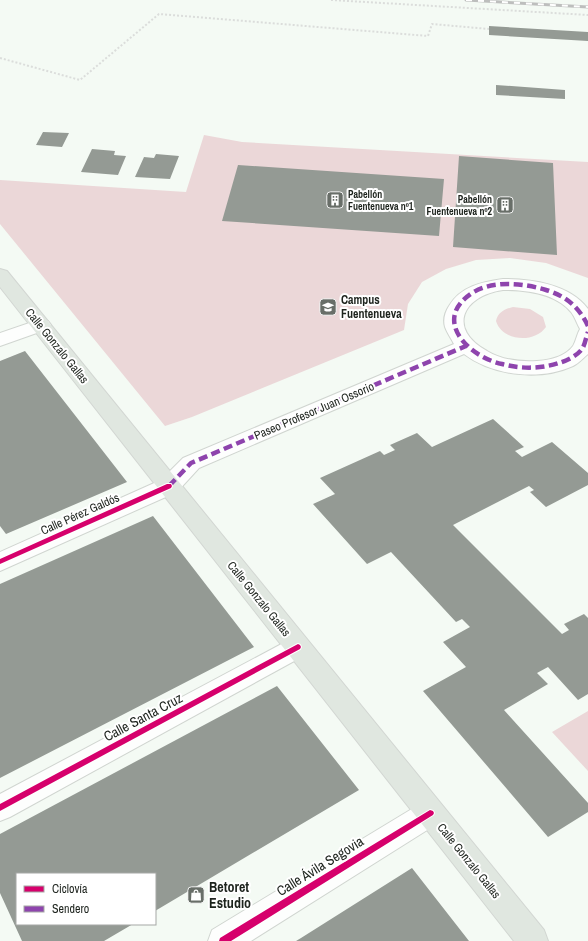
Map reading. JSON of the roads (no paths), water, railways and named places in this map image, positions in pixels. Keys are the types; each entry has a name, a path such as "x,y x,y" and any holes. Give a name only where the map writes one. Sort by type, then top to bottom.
{"main road":[{"name":"Calle Gonzalo Gallas","path":"0,275 533,941"}],"street":[{"path":"588,326 583,314 572,303 556,293 537,287 517,284 479,290 465,298 456,308 453,321 456,334 466,346 481,357 501,365 524,368 546,367 565,362 580,352 588,340 588,332"},
{"path":"0,340 41,325"},
{"name":"Paseo Profesor Juan Ossorio","path":"169,486 191,463 466,346"},
{"name":"Calle Pérez Galdós","path":"0,562 169,486"},
{"name":"Calle Santa Cruz","path":"0,808 298,647"},
{"name":"Calle Ávila Segovia","path":"223,941 430,812"}],"railway":[{"path":"466,0 588,7"}],"place":[{"name":"Pabellón Fuentenueva nº1","path":"335,200"},
{"name":"Pabellón Fuentenueva nº2","path":"505,205"},
{"name":"Campus Fuentenueva","path":"328,307"},
{"name":"Betoret Estudio","path":"196,895"}]}
